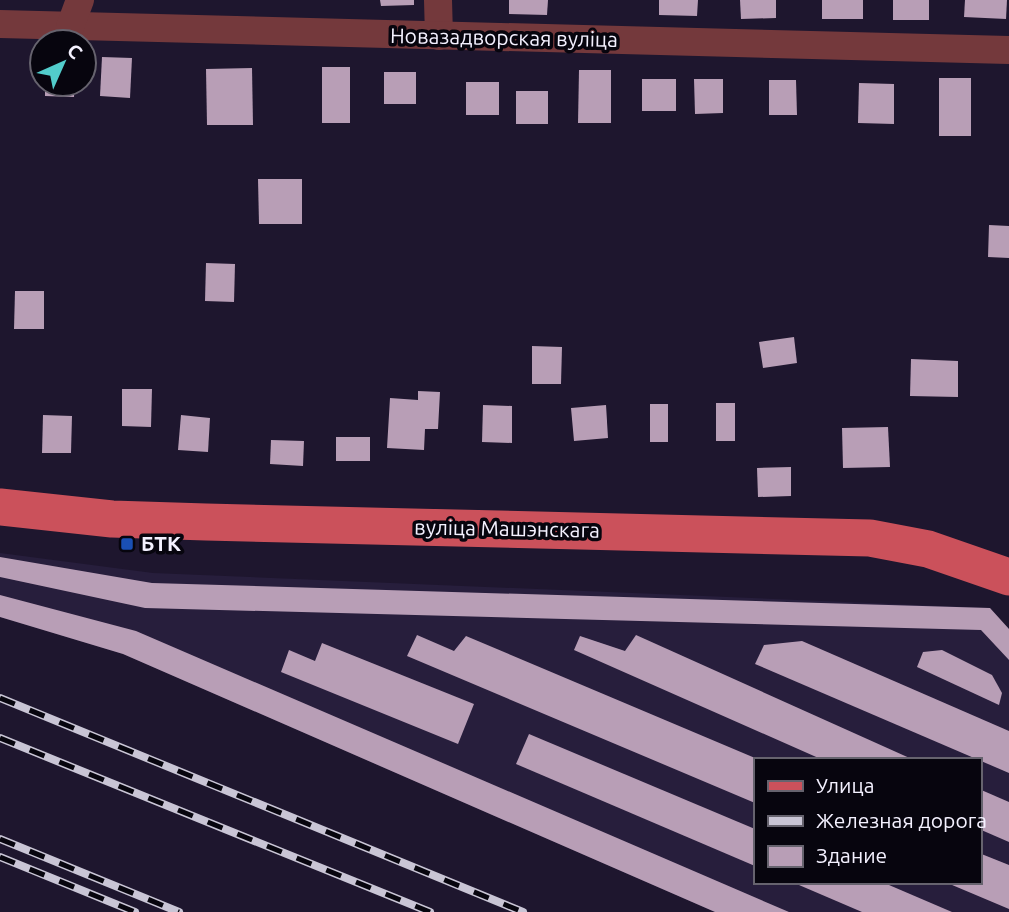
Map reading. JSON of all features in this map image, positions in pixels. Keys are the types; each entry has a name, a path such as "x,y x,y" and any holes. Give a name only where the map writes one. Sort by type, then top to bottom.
{"main road":[{"name":"вуліца Машэнскага","path":"0,507 111,519 192,522 870,538 929,548 1009,577"}],"street":[{"path":"69,27 80,0"},
{"path":"438,0 439,36"},
{"name":"Новазадворская вуліца","path":"0,24 1009,50"}],"shaded area":[{"path":"0,553 153,573 990,608 1009,629 1009,912 715,912 123,654 0,617"}],"building":[{"path":"380,0 414,0 414,5 381,6"},
{"path":"509,0 548,0 547,15 509,14"},
{"path":"659,0 698,0 697,16 659,15"},
{"path":"740,0 776,0 776,18 741,19"},
{"path":"822,0 863,0 863,19 822,19"},
{"path":"893,0 929,0 929,20 893,20"},
{"path":"965,0 1007,0 1006,19 964,17"},
{"path":"102,57 132,58 130,98 100,96"},
{"path":"322,67 350,67 350,123 322,123"},
{"path":"252,68 253,125 207,125 206,69"},
{"path":"579,70 611,70 611,123 578,123"},
{"path":"384,72 416,72 416,104 384,104"},
{"path":"939,78 971,78 971,136 939,136"},
{"path":"642,79 676,79 676,111 642,111"},
{"path":"694,79 723,79 723,113 695,114"},
{"path":"769,80 796,80 797,115 769,115"},
{"path":"466,82 499,82 499,115 466,115"},
{"path":"859,83 894,84 894,124 858,123"},
{"path":"516,91 548,91 548,124 516,124"},
{"path":"258,179 302,179 302,224 259,224"},
{"path":"989,225 1009,226 1009,258 988,257"},
{"path":"206,263 235,264 234,302 205,301"},
{"path":"15,291 44,291 44,329 14,329"},
{"path":"794,337 797,363 763,368 759,342"},
{"path":"532,346 562,347 561,384 532,384"},
{"path":"911,359 958,361 958,397 910,396"},
{"path":"122,389 152,389 151,427 122,426"},
{"path":"418,391 440,392 438,429 425,429 424,450 387,448 390,398 418,400"},
{"path":"716,403 735,403 735,441 716,441"},
{"path":"650,404 668,404 668,442 650,442"},
{"path":"483,405 512,406 512,443 482,442"},
{"path":"606,405 608,438 574,441 571,408"},
{"path":"43,415 72,416 71,453 42,453"},
{"path":"181,415 210,418 208,452 178,450"},
{"path":"888,427 890,467 843,468 842,428"},
{"path":"336,437 370,437 370,461 336,461"},
{"path":"271,440 304,441 303,466 270,464"},
{"path":"791,467 791,496 758,497 757,468"},
{"path":"0,557 152,583 990,608 1009,629 1009,660 981,630 145,608 0,577"},
{"path":"0,595 136,631 789,912 715,912 123,654 0,617"},
{"path":"417,635 454,651 466,636 755,758 754,803 407,656"},
{"path":"636,635 910,758 818,758 574,650 580,636 625,651"},
{"path":"802,641 1009,731 1009,773 981,761 981,758 974,758 755,664 764,645"},
{"path":"322,643 474,704 458,744 281,672 289,650 315,661"},
{"path":"942,650 992,675 1002,693 999,705 917,667 923,652"},
{"path":"529,734 754,829 754,866 516,764"},
{"path":"981,790 1009,802 1009,842 981,830"},
{"path":"981,854 1009,865 1009,909 950,884 981,884"},
{"path":"797,884 887,884 952,912 862,912"}],"railway":[{"path":"0,698 523,912"},
{"path":"0,738 430,912"},
{"path":"0,839 179,912"},
{"path":"0,857 135,912"}],"place":[{"name":"БТК","path":"127,544"}]}
